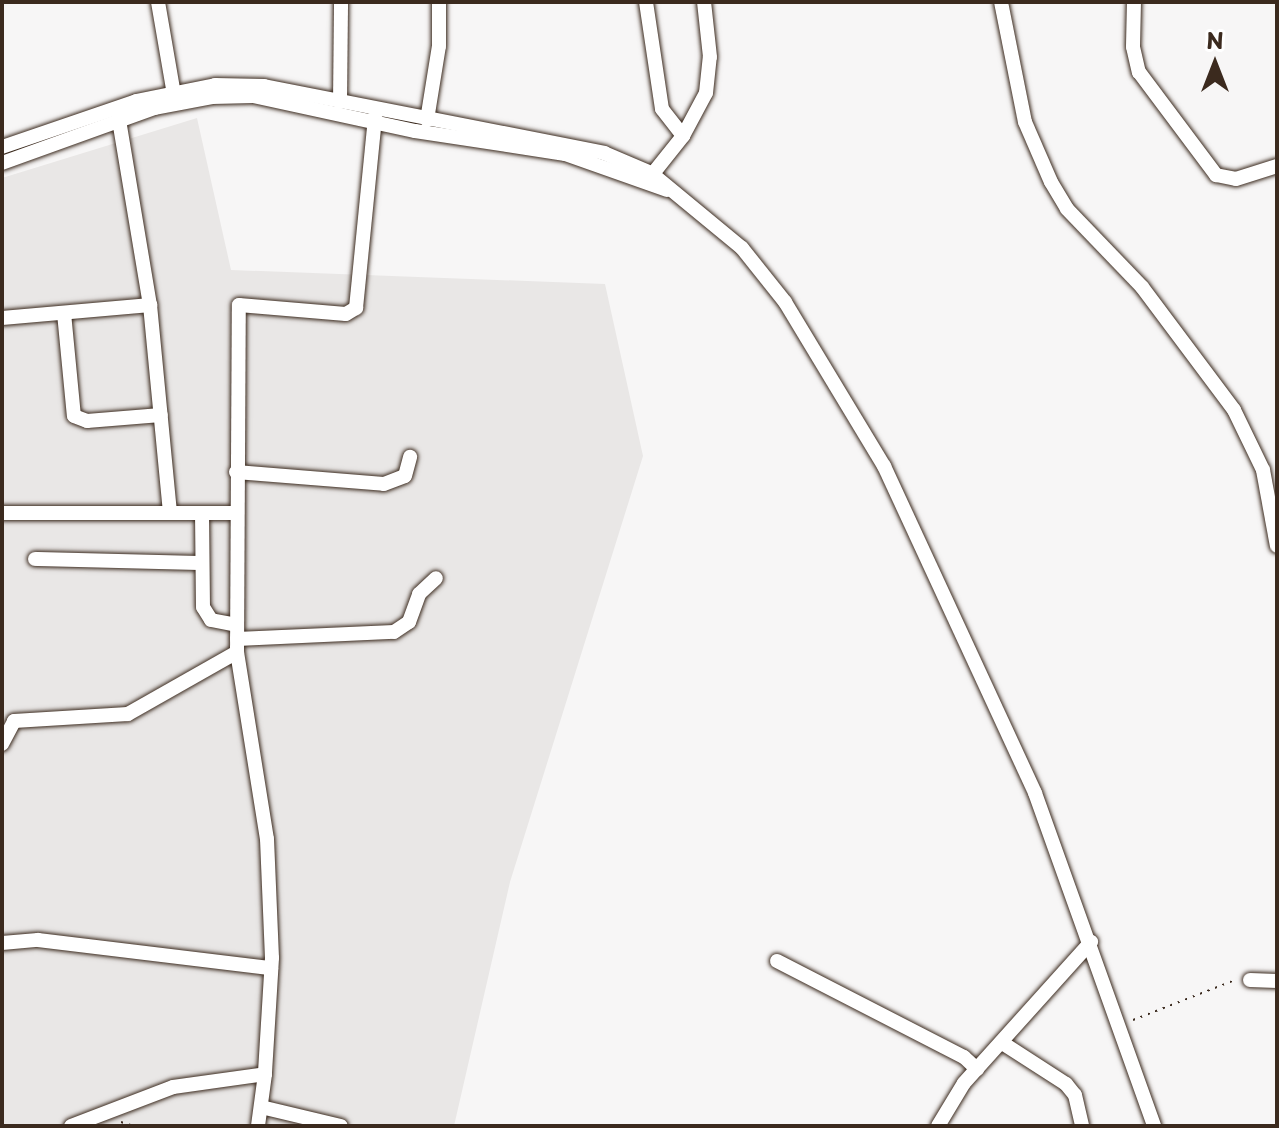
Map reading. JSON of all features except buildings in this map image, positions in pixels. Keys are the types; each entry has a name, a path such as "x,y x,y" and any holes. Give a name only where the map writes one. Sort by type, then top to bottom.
{"street":[{"path":"158,2 174,98"},
{"path":"340,102 341,2"},
{"path":"427,120 439,46 439,2"},
{"path":"646,2 662,109 683,136"},
{"path":"648,179 683,136 700,109 709,75 704,2"},
{"path":"1001,2 1021,109 1051,182 1067,209 1142,287 1234,410 1263,470 1277,546"},
{"path":"1134,2 1133,47 1139,72 1216,175 1236,179 1277,166"},
{"path":"2,147 174,98 245,83 340,102 375,117 427,120 604,153 668,190 742,248 767,276 866,434 1035,793 1121,1025 1154,1126"},
{"path":"2,163 174,98 253,96 565,154 648,179"},
{"path":"258,1126 265,1074 271,968 267,839 237,638 239,305 346,314 356,308 375,117"},
{"path":"119,120 150,305 170,512"},
{"path":"2,318 150,305"},
{"path":"64,313 74,416 87,421 161,415"},
{"path":"236,472 384,484 405,476 410,457"},
{"path":"2,513 236,513"},
{"path":"202,513 206,615 237,638"},
{"path":"35,559 202,563"},
{"path":"2,744 14,721 128,714 237,638 394,632 409,622 419,594 436,578"},
{"path":"2,943 38,940 271,968"},
{"path":"938,1126 977,1069 1004,1044 1091,942"},
{"path":"777,961 950,1049 977,1069"},
{"path":"1250,980 1277,981"},
{"path":"1004,1044 1066,1084 1075,1095 1082,1126"},
{"path":"71,1126 173,1087 265,1074"},
{"path":"261,1107 341,1126"}],"path":[{"path":"1121,1025 1228,982 1250,980"}],"shaded area":[{"path":"197,118 231,270 605,284 643,456 510,882 454,1126 2,1126 2,178"}]}
